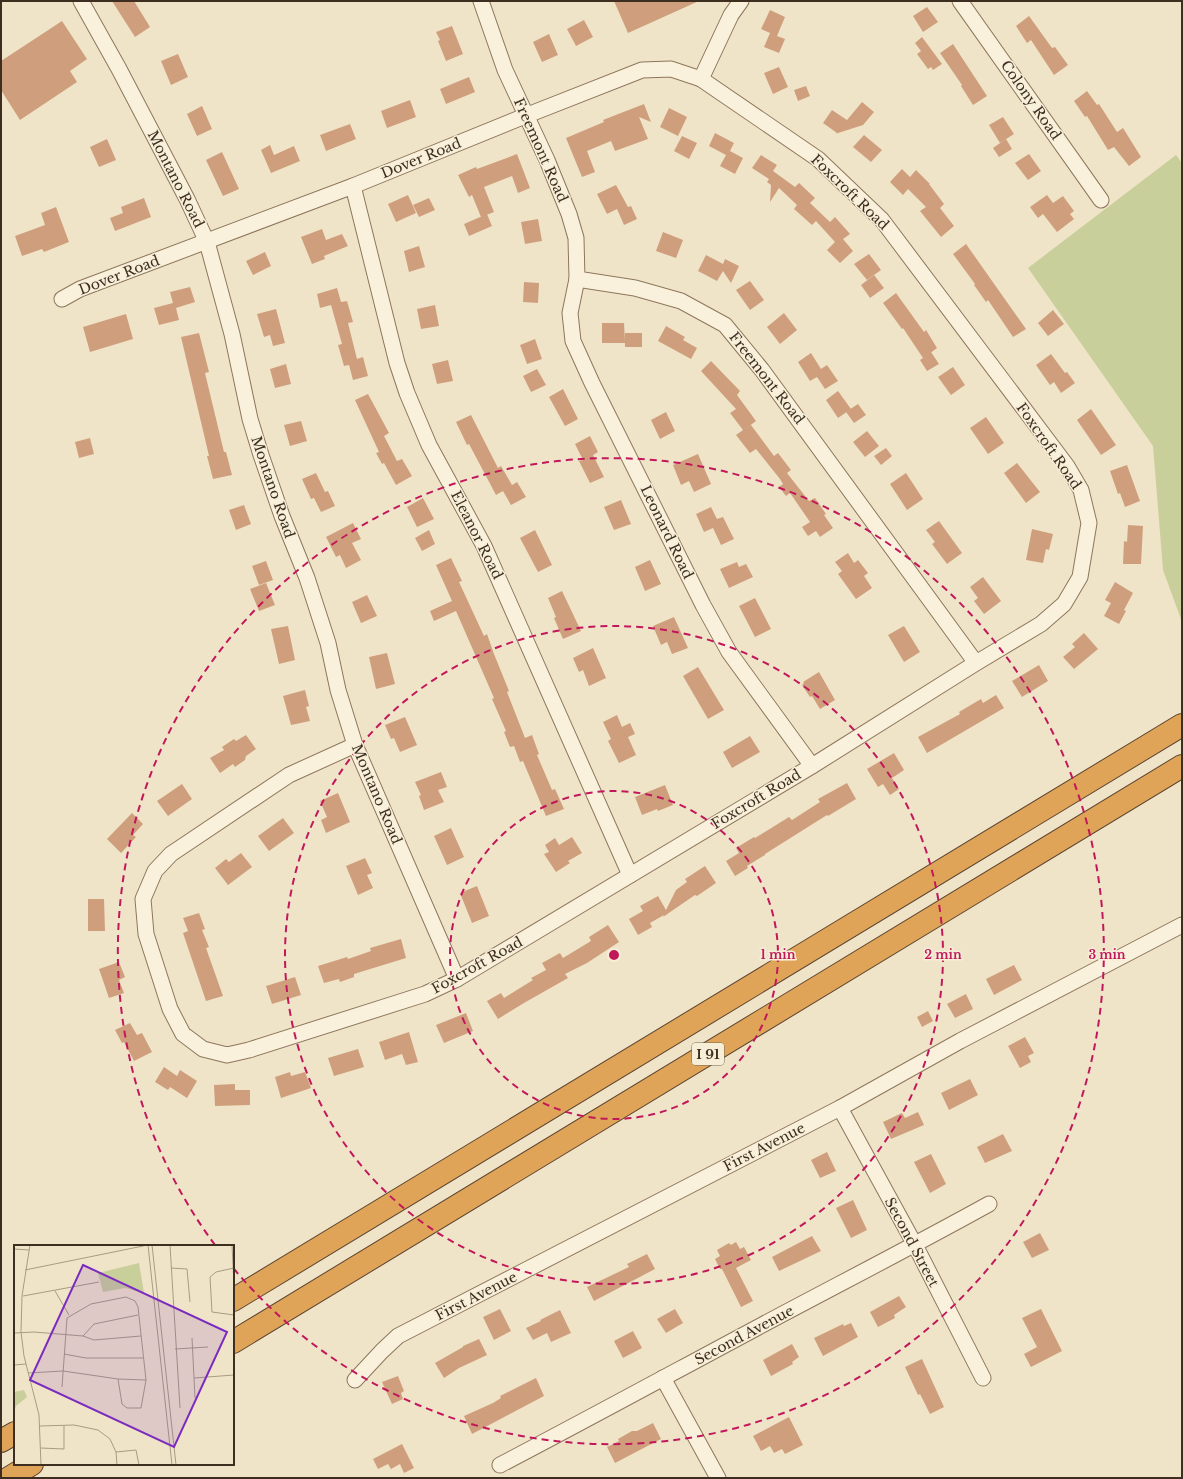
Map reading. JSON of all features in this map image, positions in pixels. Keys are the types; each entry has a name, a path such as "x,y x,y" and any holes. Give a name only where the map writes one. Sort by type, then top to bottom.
{"highway":[{"name":"I 91","path":"234,1299 1182,725"},
{"name":"I 91","path":"234,1341 1182,766"},
{"path":"1,1441 14,1433"},
{"path":"9,1478 30,1465"}],"street":[{"name":"Montano Road","path":"81,1 119,68 187,199 207,242 232,334 250,419 282,516 307,578 328,643 338,690 355,745 457,979"},
{"name":"Freemont Road","path":"481,1 505,70 525,116 547,160 569,214 576,238 577,279 636,288 680,301 725,325 762,370 976,663"},
{"path":"701,79 731,15 741,1"},
{"name":"Colony Road","path":"960,1 1101,200"},
{"name":"Dover Road","path":"62,299 80,289 353,186 642,70 671,69 701,79"},
{"name":"Foxcroft Road","path":"355,745 289,775 171,854 155,872 143,899 146,934 170,1010 183,1034 203,1049 227,1055 249,1050 425,994 457,979 812,766 1041,624 1064,604 1080,576 1089,523 1081,490 1067,466 882,220 818,159 701,79"},
{"name":"Eleanor Road","path":"353,186 397,363 407,393 429,445 484,546 630,875"},
{"name":"Leonard Road","path":"577,279 570,313 574,341 592,383 703,606 729,652 812,766"},
{"name":"First Avenue","path":"356,1380 382,1351 398,1336 840,1108 960,1041 1182,924"},
{"name":"Second Street","path":"840,1108 915,1245 983,1378"},
{"name":"Second Avenue","path":"500,1465 915,1245 989,1204"},
{"path":"663,1378 718,1478"}],"green space":[{"path":"1176,155 1182,163 1182,622 1163,570 1153,446 1028,268"}],"building":[{"path":"112,1 134,1 150,27 135,37"},
{"path":"614,1 699,1 628,33"},
{"path":"927,7 938,22 923,32 913,16"},
{"path":"770,10 785,17 777,36 785,39 779,53 764,47 770,33 761,29"},
{"path":"1029,16 1052,48 1055,47 1068,65 1054,75 1031,40 1027,43 1016,26"},
{"path":"584,20 593,37 576,46 567,29"},
{"path":"62,21 87,59 70,71 77,82 20,120 1,90 1,61"},
{"path":"452,26 463,54 446,61 436,32"},
{"path":"549,34 558,55 542,62 533,42"},
{"path":"922,37 942,64 933,70 931,67 928,69 917,54 921,51 915,43"},
{"path":"953,44 987,96 973,105 961,86 962,85 940,53"},
{"path":"178,54 188,77 171,85 161,61"},
{"path":"779,67 788,87 773,94 764,73"},
{"path":"469,77 475,92 446,104 440,89"},
{"path":"806,86 810,96 798,101 794,90"},
{"path":"1087,91 1097,105 1099,104 1117,132 1123,128 1141,157 1129,166 1114,147 1108,150 1087,116 1085,117 1074,101"},
{"path":"410,100 416,117 387,128 381,111"},
{"path":"862,102 874,112 863,125 835,134 837,133 823,123 832,110 847,120"},
{"path":"644,104 651,122 639,117 648,139 615,151 611,141 587,151 595,172 582,177 566,138 604,122 603,120"},
{"path":"202,106 212,129 197,136 187,114"},
{"path":"669,108 687,117 678,136 660,127"},
{"path":"1003,117 1014,134 1000,143 989,125"},
{"path":"350,124 356,139 326,151 320,135"},
{"path":"715,133 734,143 730,151 743,158 735,174 720,166 726,155 709,146"},
{"path":"864,135 882,150 871,162 853,147"},
{"path":"682,136 697,143 689,159 674,151"},
{"path":"107,139 116,160 99,167 90,147"},
{"path":"1006,139 1012,149 999,157 993,148"},
{"path":"270,145 274,155 294,146 300,161 271,173 261,150"},
{"path":"222,152 239,189 223,196 206,160"},
{"path":"517,154 530,188 518,193 512,176 484,187 494,212 481,217 472,195 469,197 458,175 476,167 477,169"},
{"path":"1029,154 1041,171 1028,180 1015,163"},
{"path":"761,155 777,165 773,171 795,187 799,183 815,198 810,203 830,222 835,217 850,234 843,239 853,251 840,263 827,250 835,242 816,221 812,225 794,209 797,205 779,188 770,202 771,185 767,182 769,179 752,168"},
{"path":"902,169 910,177 916,170 930,184 944,204 940,208 954,226 941,237 920,211 926,207 908,189 903,195 890,182"},
{"path":"616,185 628,207 631,206 637,219 624,225 617,209 607,214 597,194"},
{"path":"408,195 416,213 396,222 388,204"},
{"path":"1047,195 1053,203 1063,196 1074,211 1070,214 1074,219 1057,232 1043,214 1038,218 1030,207"},
{"path":"144,198 151,217 115,231 110,218 123,213 121,207"},
{"path":"429,198 435,210 419,217 413,205"},
{"path":"56,207 69,242 44,252 42,249 22,256 15,236 45,225 41,213"},
{"path":"487,214 492,226 469,236 464,224"},
{"path":"538,219 542,241 525,244 521,222"},
{"path":"322,229 326,240 342,234 348,246 324,256 325,259 312,264 301,237"},
{"path":"663,232 683,240 676,258 656,251"},
{"path":"966,244 1026,329 1013,337 988,300 986,302 953,254"},
{"path":"419,246 425,267 409,272 404,251"},
{"path":"265,252 271,266 253,275 246,261"},
{"path":"869,254 881,270 867,280 854,264"},
{"path":"706,255 723,264 725,259 739,266 731,283 723,271 717,281 698,271"},
{"path":"874,275 884,288 870,298 861,285"},
{"path":"750,281 764,300 750,310 736,290"},
{"path":"524,282 539,283 538,303 523,302"},
{"path":"190,287 195,302 176,308 179,320 159,325 154,308 173,303 170,292"},
{"path":"337,288 341,302 347,301 353,322 348,323 357,359 363,357 368,376 353,380 349,365 344,366 338,345 342,344 331,305 320,308 317,294"},
{"path":"896,293 924,332 926,330 937,348 931,352 939,364 927,371 920,360 923,358 903,328 902,329 883,303"},
{"path":"435,305 439,326 421,329 417,309"},
{"path":"276,309 285,343 273,346 270,335 264,337 257,314"},
{"path":"1053,310 1064,324 1048,336 1038,323"},
{"path":"784,313 797,330 780,344 767,327"},
{"path":"126,314 133,339 90,352 83,327"},
{"path":"602,323 624,323 625,341 625,333 642,333 642,347 625,347 625,343 602,343"},
{"path":"666,326 685,337 683,340 697,348 691,359 658,341"},
{"path":"199,333 209,372 205,373 224,452 226,452 232,475 213,479 181,337"},
{"path":"535,339 542,359 527,364 520,345"},
{"path":"811,353 821,369 827,365 838,381 825,389 817,377 810,381 798,362"},
{"path":"1051,354 1065,373 1067,372 1075,383 1061,393 1054,382 1050,385 1036,365"},
{"path":"448,360 453,381 437,384 432,364"},
{"path":"711,361 740,391 737,395 756,421 744,430 751,425 774,456 778,453 791,470 787,473 809,501 815,498 826,514 824,515 833,528 820,537 816,531 808,536 802,527 810,522 790,493 786,496 779,487 783,484 780,479 756,449 750,453 736,435 743,430 730,413 736,409 701,371"},
{"path":"286,364 291,384 275,388 270,369"},
{"path":"953,367 965,385 951,395 938,377"},
{"path":"537,369 546,385 531,392 523,376"},
{"path":"563,389 578,419 565,426 549,397"},
{"path":"838,391 851,409 838,418 826,400"},
{"path":"368,394 389,433 384,436 397,461 402,459 412,476 396,485 384,463 382,464 376,453 379,452 355,400"},
{"path":"858,404 866,415 854,423 846,412"},
{"path":"1091,409 1116,445 1101,455 1077,420"},
{"path":"666,412 675,431 660,439 651,420"},
{"path":"471,415 498,468 501,466 512,485 517,482 526,497 511,505 503,491 496,495 469,444 467,445 456,422"},
{"path":"986,417 1004,443 988,454 970,428"},
{"path":"301,421 307,441 290,446 284,425"},
{"path":"867,431 879,446 865,457 853,442"},
{"path":"590,436 598,452 593,455 604,477 590,483 579,461 583,460 575,444"},
{"path":"90,438 94,454 79,458 75,442"},
{"path":"886,448 892,456 881,465 874,456"},
{"path":"698,454 711,484 694,492 689,481 681,485 673,465"},
{"path":"1017,463 1040,492 1026,503 1004,473"},
{"path":"1127,465 1140,501 1125,507 1120,493 1118,494 1110,471"},
{"path":"316,473 325,492 328,491 335,506 321,512 314,498 311,499 302,479"},
{"path":"906,473 923,499 907,510 890,484"},
{"path":"423,498 434,519 417,527 407,507"},
{"path":"621,500 631,524 614,530 604,507"},
{"path":"244,505 251,524 236,530 229,510"},
{"path":"711,507 717,519 723,517 734,539 721,545 713,528 704,532 696,514"},
{"path":"939,521 962,553 947,564 932,544 935,542 926,530"},
{"path":"353,523 361,539 352,543 361,560 346,568 340,555 336,557 326,537"},
{"path":"1128,525 1143,526 1141,564 1123,564 1124,541 1127,542"},
{"path":"1032,529 1053,534 1049,550 1046,549 1043,563 1026,560"},
{"path":"429,530 435,544 422,551 415,538"},
{"path":"535,530 552,565 538,572 520,538"},
{"path":"848,553 854,563 858,560 868,573 864,576 872,588 856,599 838,574 842,571 835,562"},
{"path":"451,558 462,581 459,582 484,636 487,634 525,738 532,735 539,754 537,755 552,790 555,789 564,809 546,816 523,761 520,762 514,746 510,747 504,732 506,731 492,699 494,698 456,611 434,621 430,611 452,601 436,565"},
{"path":"650,560 661,584 645,591 635,567"},
{"path":"266,561 273,580 259,585 252,566"},
{"path":"737,562 739,567 746,564 753,577 729,588 720,569"},
{"path":"983,577 1001,601 984,614 974,601 978,598 970,587"},
{"path":"1115,582 1133,593 1124,610 1126,611 1119,624 1104,616 1111,603 1105,600"},
{"path":"266,583 275,605 259,611 250,589"},
{"path":"562,591 581,631 563,639 554,618 556,617 548,598"},
{"path":"367,595 377,616 361,623 352,602"},
{"path":"755,598 771,629 755,637 739,606"},
{"path":"674,617 688,648 672,654 667,642 661,645 653,626"},
{"path":"288,626 295,660 279,664 271,629"},
{"path":"904,626 920,652 904,662 888,635"},
{"path":"1084,633 1098,649 1074,669 1063,657 1075,647 1072,644"},
{"path":"593,648 606,678 589,686 583,670 579,672 573,658"},
{"path":"387,653 395,684 376,689 369,657"},
{"path":"1039,665 1048,681 1022,697 1012,681"},
{"path":"698,667 724,710 708,719 683,676"},
{"path":"819,672 835,700 820,709 812,696 810,697 802,685 804,683 803,682"},
{"path":"305,690 309,706 306,707 310,721 291,725 283,696"},
{"path":"996,695 1004,708 927,753 918,737 960,714 959,712 981,699 983,703"},
{"path":"617,715 622,727 630,723 635,734 628,737 636,755 619,763 608,741 611,739 603,722"},
{"path":"405,717 417,745 400,752 394,738 391,739 385,725"},
{"path":"246,735 256,749 235,767 233,764 220,773 210,758 224,750 222,747 234,739 236,741"},
{"path":"750,736 760,752 732,768 723,752"},
{"path":"894,753 904,770 892,778 899,789 890,795 883,784 878,787 867,769"},
{"path":"441,772 447,787 438,790 444,802 424,810 419,796 421,795 415,782"},
{"path":"847,783 856,799 828,816 827,815 765,854 747,866 748,868 735,876 726,861 739,853 736,848 789,817 792,820 820,802 818,799"},
{"path":"182,784 192,799 168,816 157,801"},
{"path":"665,785 673,805 642,815 635,797"},
{"path":"338,793 350,822 326,833 321,820 327,817 320,801"},
{"path":"132,813 143,824 133,835 136,837 121,853 107,839"},
{"path":"283,818 294,833 269,851 258,836"},
{"path":"451,828 464,857 447,865 434,836"},
{"path":"572,837 582,853 568,861 570,863 556,872 544,854 549,852 545,845 555,838 559,845"},
{"path":"241,853 252,867 228,885 215,868 226,859 229,862"},
{"path":"365,858 372,873 367,875 373,888 358,895 346,866"},
{"path":"705,866 716,883 697,896 695,895 663,917 664,915 650,923 652,927 638,935 629,919 643,911 640,906 658,896 666,910 676,890 687,882 685,879"},
{"path":"477,886 489,916 472,923 460,893"},
{"path":"88,899 104,899 105,931 88,931"},
{"path":"199,913 205,929 202,930 209,947 206,948 223,996 206,1001 183,933 188,931 183,918"},
{"path":"608,925 619,942 587,963 565,974 568,978 498,1019 487,1001 501,993 504,998 533,980 531,978 546,970 542,963 560,953 563,958 591,941 589,937"},
{"path":"401,939 406,958 354,974 354,977 340,982 339,979 324,983 318,966 347,957 348,959 371,951 370,948"},
{"path":"119,962 125,977 119,980 124,993 109,998 99,969"},
{"path":"1014,965 1022,980 994,995 986,979"},
{"path":"295,977 301,995 272,1004 266,986"},
{"path":"966,994 973,1009 955,1018 947,1004"},
{"path":"928,1011 933,1021 922,1027 917,1017"},
{"path":"466,1013 473,1031 444,1043 436,1025"},
{"path":"130,1023 137,1035 142,1033 152,1052 134,1061 124,1042 122,1043 115,1030"},
{"path":"409,1032 418,1062 406,1065 402,1054 385,1060 379,1042"},
{"path":"1025,1037 1034,1053 1028,1056 1031,1062 1020,1068 1008,1046"},
{"path":"358,1049 364,1067 334,1076 328,1058"},
{"path":"164,1067 177,1076 180,1070 197,1081 187,1098 170,1087 168,1090 155,1082"},
{"path":"290,1072 291,1076 305,1072 311,1088 281,1098 275,1077"},
{"path":"970,1079 978,1095 949,1110 941,1093"},
{"path":"235,1084 235,1090 250,1090 250,1105 215,1106 214,1085"},
{"path":"918,1112 924,1125 891,1139 883,1122 902,1113 905,1118"},
{"path":"1003,1134 1012,1151 985,1163 977,1147"},
{"path":"827,1152 836,1171 820,1178 811,1160"},
{"path":"931,1154 946,1184 930,1193 914,1162"},
{"path":"853,1200 867,1230 851,1238 836,1208"},
{"path":"1040,1233 1049,1250 1032,1258 1023,1242"},
{"path":"812,1236 821,1251 779,1271 772,1257"},
{"path":"736,1242 740,1249 744,1247 751,1260 736,1268 753,1301 741,1307 722,1269 720,1269 715,1259 720,1256 717,1250 729,1243 731,1245"},
{"path":"647,1254 655,1269 594,1301 587,1287 629,1267 627,1264"},
{"path":"899,1296 906,1307 894,1315 895,1318 878,1327 870,1312"},
{"path":"500,1309 511,1331 494,1340 483,1317"},
{"path":"675,1309 683,1323 666,1333 657,1319"},
{"path":"1041,1309 1062,1351 1031,1367 1024,1354 1037,1347 1022,1318"},
{"path":"560,1310 571,1333 551,1342 547,1333 533,1340 526,1328"},
{"path":"851,1323 858,1337 823,1356 814,1338 843,1324 844,1326"},
{"path":"633,1331 642,1348 623,1358 614,1341"},
{"path":"479,1339 487,1355 459,1368 444,1378 435,1363 463,1346"},
{"path":"792,1344 799,1357 792,1362 793,1364 771,1376 763,1360"},
{"path":"922,1359 944,1407 930,1414 920,1394 918,1395 905,1367"},
{"path":"398,1376 404,1391 401,1393 403,1399 392,1404 382,1382"},
{"path":"536,1378 544,1396 472,1434 464,1416 493,1403 501,1398 500,1396"},
{"path":"789,1417 803,1445 785,1454 782,1449 774,1453 770,1446 761,1451 753,1436"},
{"path":"653,1423 661,1439 615,1463 607,1447 619,1441 618,1439 632,1431 637,1431"},
{"path":"402,1444 414,1468 404,1473 400,1464 391,1469 388,1464 378,1469 373,1459"}]}
